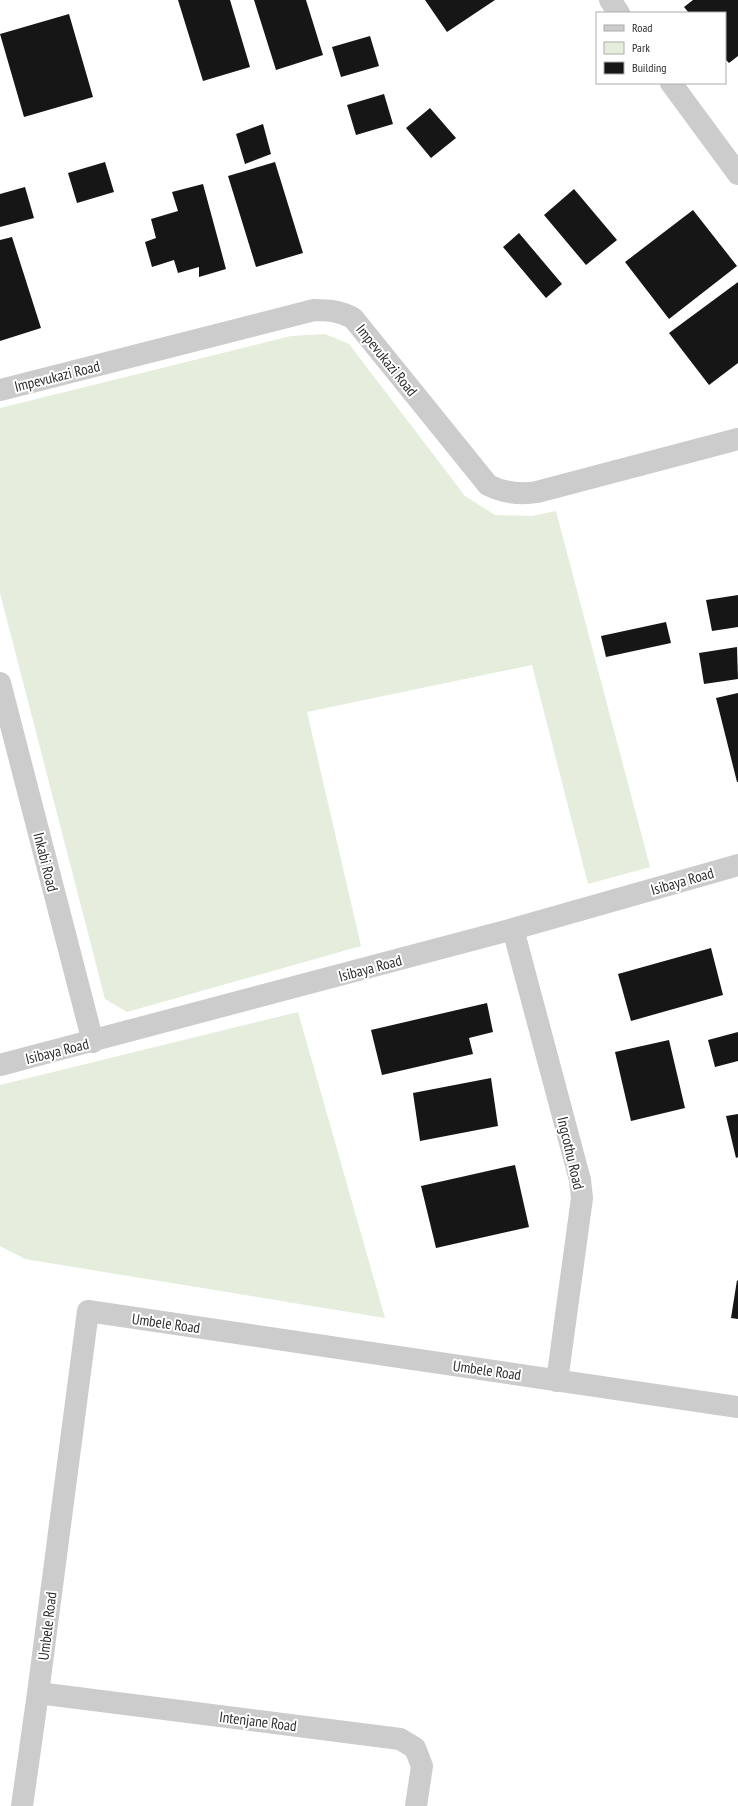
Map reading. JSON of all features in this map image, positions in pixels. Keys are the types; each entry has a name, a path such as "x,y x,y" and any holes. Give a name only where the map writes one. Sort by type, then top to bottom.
{"street":[{"path":"610,0 618,12"},
{"path":"672,84 738,174"},
{"name":"Impevukazi Road","path":"0,390 314,310 328,310 342,312 353,318 488,485 500,491 525,494 537,492 738,439"},
{"name":"Inkabi Road","path":"0,683 93,1042"},
{"name":"Isibaya Road","path":"0,1065 93,1042 513,929 738,865"},
{"name":"Ingcothu Road","path":"513,929 581,1186 582,1198 557,1380"},
{"name":"Umbele Road","path":"22,1806 88,1311 738,1407"},
{"name":"Intenjane Road","path":"38,1693 400,1739 415,1748 422,1766 416,1806"}],"green space":[{"path":"325,334 349,344 465,496 495,515 532,516 556,511 650,867 588,884 532,665 307,712 361,946 127,1012 105,999 0,593 0,408 291,336"},
{"path":"298,1012 385,1318 25,1259 0,1246 0,1085"}],"building":[{"path":"178,0 230,0 250,67 203,81"},
{"path":"254,0 306,0 323,55 276,70"},
{"path":"425,0 495,0 447,32"},
{"path":"693,0 738,0 738,56 729,63 726,60 726,12 688,12 684,7"},
{"path":"69,14 93,97 24,117 0,34"},
{"path":"370,36 379,66 341,77 332,47"},
{"path":"384,94 393,124 356,135 347,105"},
{"path":"430,108 456,138 431,158 406,128"},
{"path":"263,124 271,154 245,164 236,134"},
{"path":"105,162 114,192 77,203 68,173"},
{"path":"275,162 303,253 256,267 228,176"},
{"path":"203,184 226,269 199,277 199,267 178,273 174,260 152,267 145,242 156,238 151,219 178,211 172,192"},
{"path":"25,187 34,218 0,227 0,194"},
{"path":"574,189 617,240 586,265 544,215"},
{"path":"693,210 737,266 669,319 625,262"},
{"path":"519,233 562,284 546,298 503,247"},
{"path":"12,237 41,328 0,341 0,240"},
{"path":"738,282 738,363 709,385 669,333"},
{"path":"738,595 738,627 712,631 706,600"},
{"path":"666,622 671,643 606,657 601,636"},
{"path":"737,647 738,679 704,684 699,653"},
{"path":"738,693 738,782 737,782 716,698"},
{"path":"711,948 723,995 631,1021 618,974"},
{"path":"487,1003 493,1032 469,1038 473,1054 382,1075 371,1030"},
{"path":"738,1032 738,1061 715,1067 708,1040"},
{"path":"669,1040 685,1108 631,1121 615,1052"},
{"path":"491,1078 498,1126 420,1141 413,1093"},
{"path":"738,1114 738,1157 736,1158 726,1116"},
{"path":"515,1165 529,1227 436,1248 421,1186"},
{"path":"737,1280 738,1281 738,1319 731,1318"}]}
